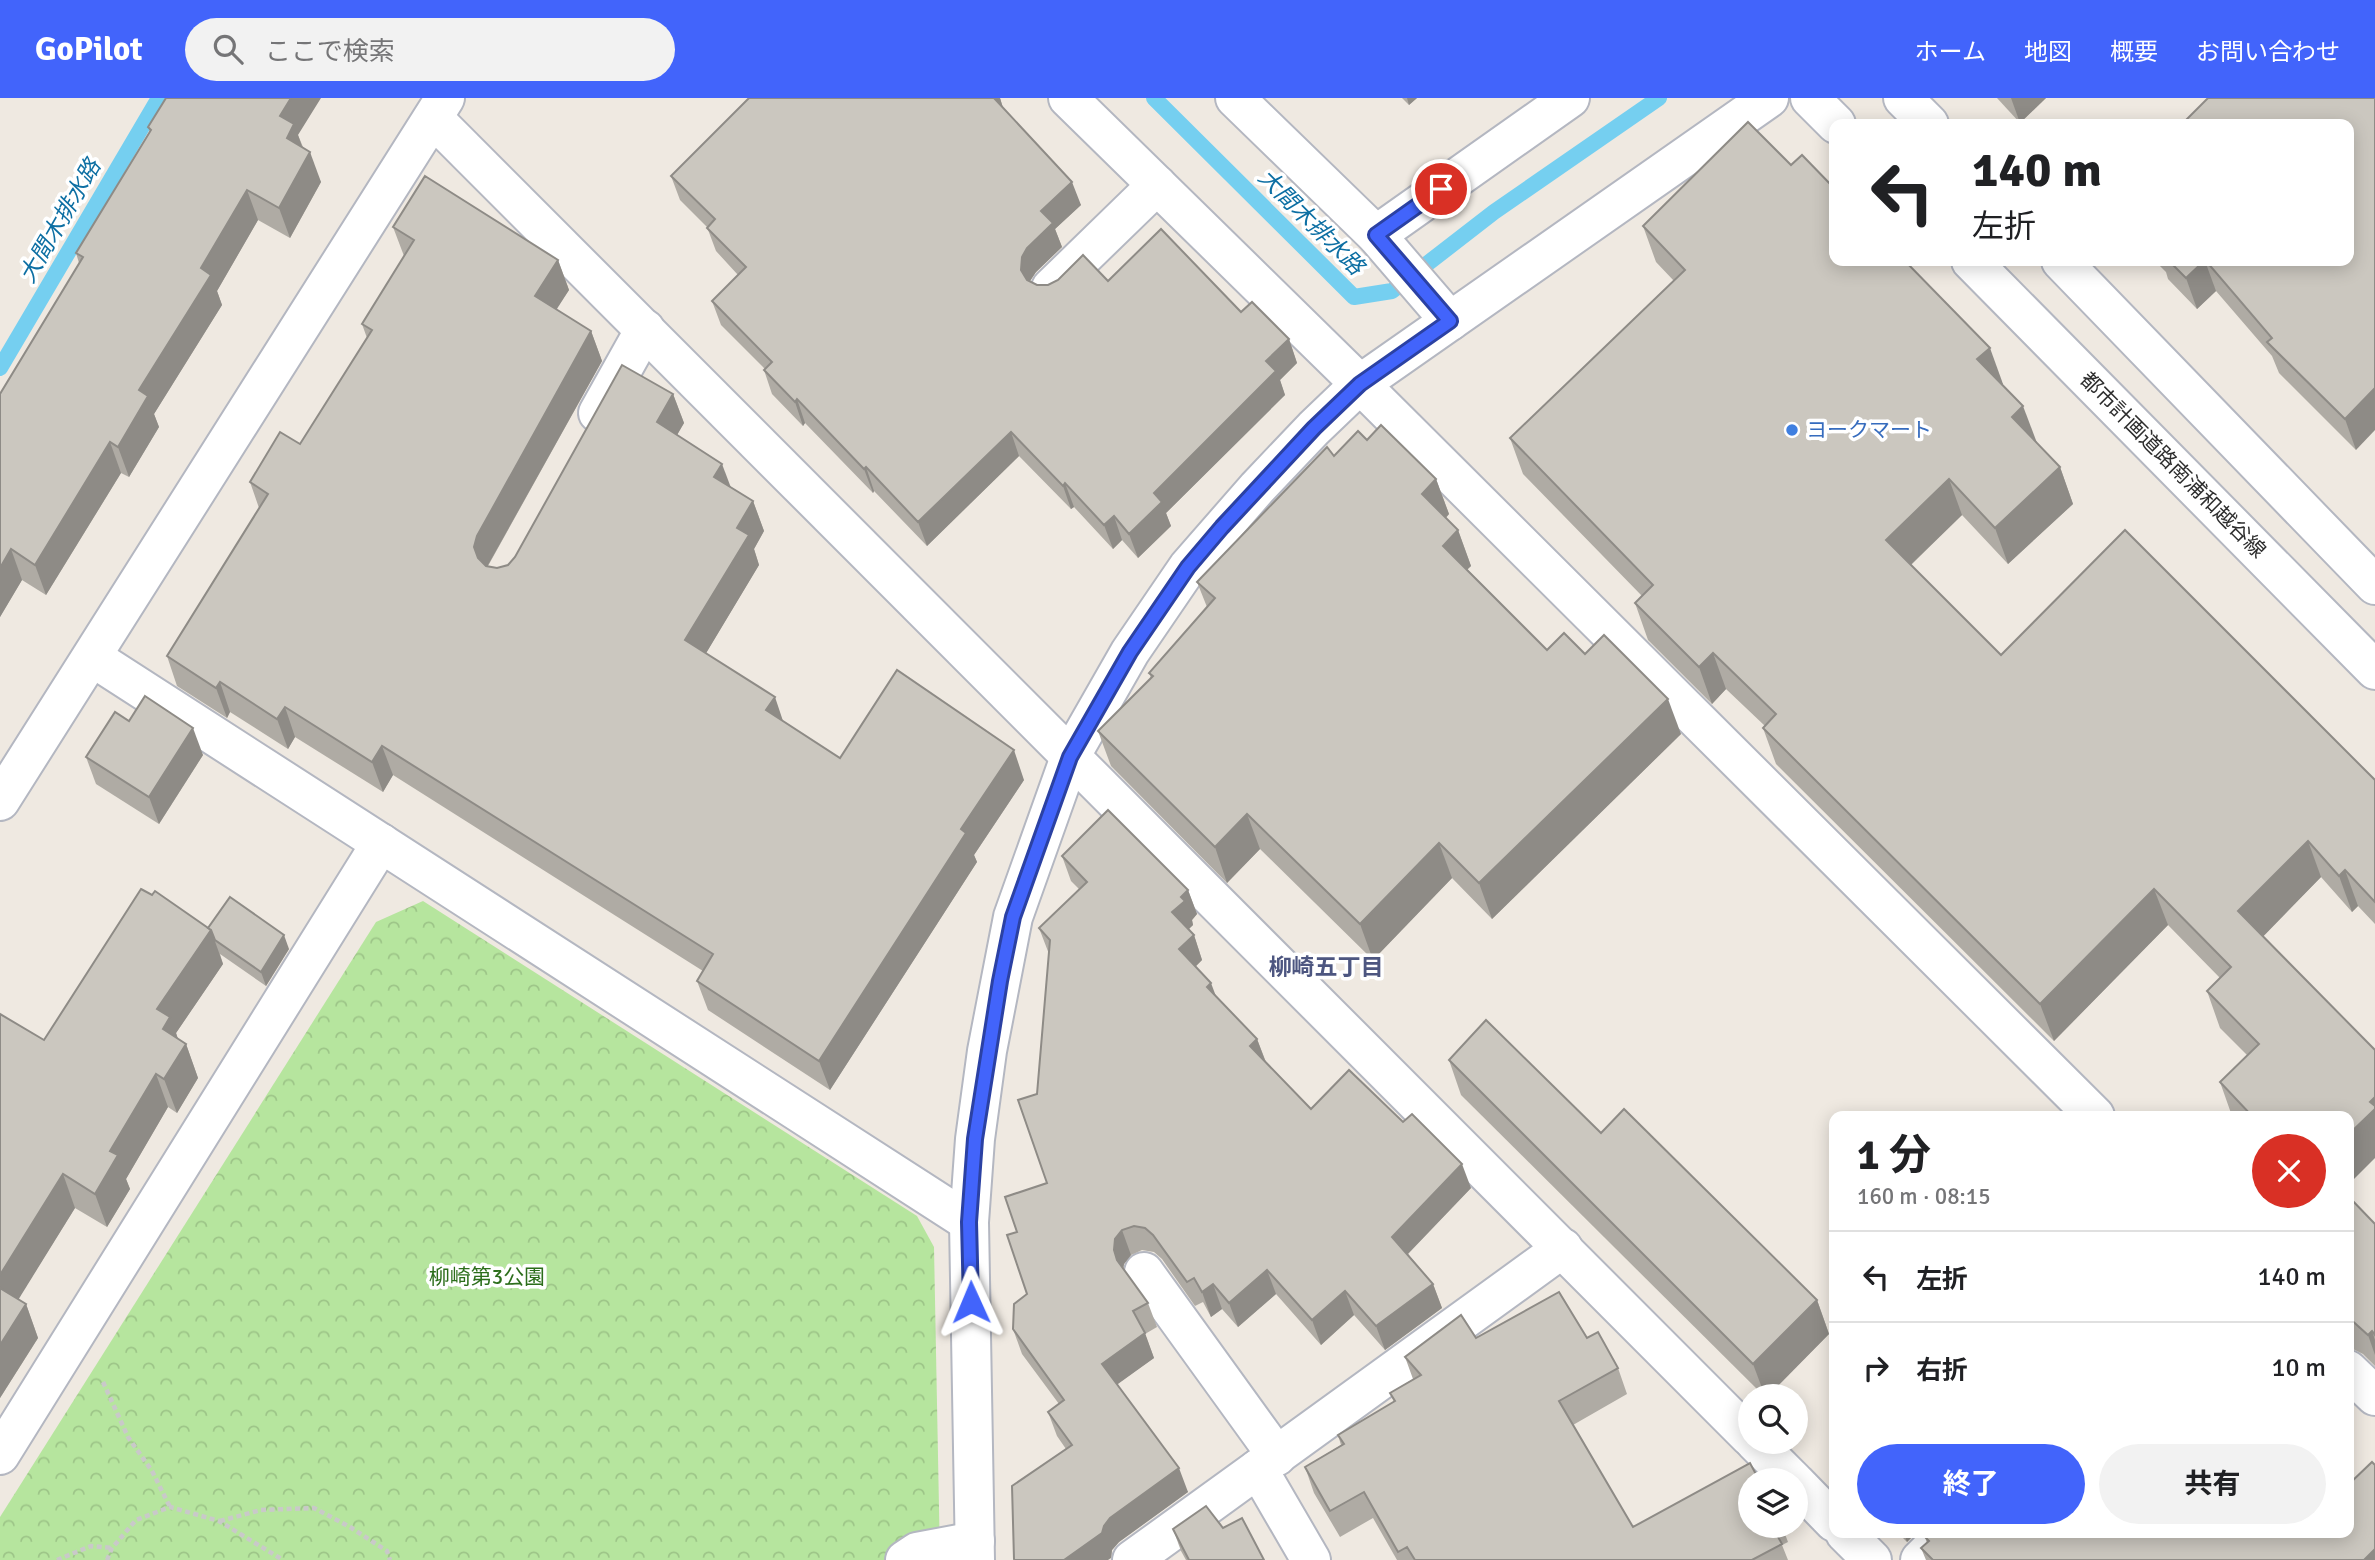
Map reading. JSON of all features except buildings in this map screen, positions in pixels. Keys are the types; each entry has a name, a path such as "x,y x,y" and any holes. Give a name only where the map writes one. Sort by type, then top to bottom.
{"street":[{"path":"1068,98 1360,384 2090,1111"},
{"path":"1235,98 1376,235 1450,321"},
{"path":"1376,235 1570,98"},
{"path":"905,1560 917,1552 975,1550 969,1222 975,1139 987,1051 1013,917 1070,757 1130,652 1188,567 1257,488 1360,384 1769,98"},
{"path":"1810,98 1831,119"},
{"path":"1903,98 1924,119"},
{"path":"0,801 439,108 645,329 1738,1425"},
{"path":"1051,288 1157,185"},
{"name":"都市計画道路南浦和越谷線","path":"1975,266 2375,670"},
{"path":"2066,266 2375,585"},
{"path":"579,447 645,329"},
{"path":"92,657 969,1222"},
{"path":"0,1455 381,843"},
{"path":"1132,1560 1563,1248"},
{"path":"1144,1272 1268,1462 1311,1560"},
{"path":"2354,1376 2375,1396"},
{"path":"1767,1454 1780,1468"},
{"path":"1808,1496 1829,1516"},
{"path":"1920,1560 1942,1538"}],"path":[{"path":"81,1325 111,1404 128,1437 152,1471 170,1507"},
{"path":"107,1560 112,1548 136,1520 170,1507 219,1521 283,1560"},
{"path":"219,1521 261,1510 314,1508 387,1551 390,1560"},
{"path":"57,1560 91,1546 112,1548"}],"green space":[{"name":"柳崎第3公園","path":"423,901 917,1216 934,1247 940,1560 0,1560 0,1517 376,922"}],"waterway":[{"name":"大間木排水路","path":"0,368 159,98"},
{"name":"大間木排水路","path":"1154,98 1354,297 1392,291 1494,212 1659,98"}],"place":[{"name":"ヨークマート","path":"1792,430"}],"district":[{"name":"柳崎五丁目","path":"1326,967"}],"route":[{"path":"971,1302 969,1222 975,1139 987,1051 1013,917 1070,757 1130,652 1188,567 1222,527 1314,428 1360,384 1450,321 1376,235 1441,189"}]}
